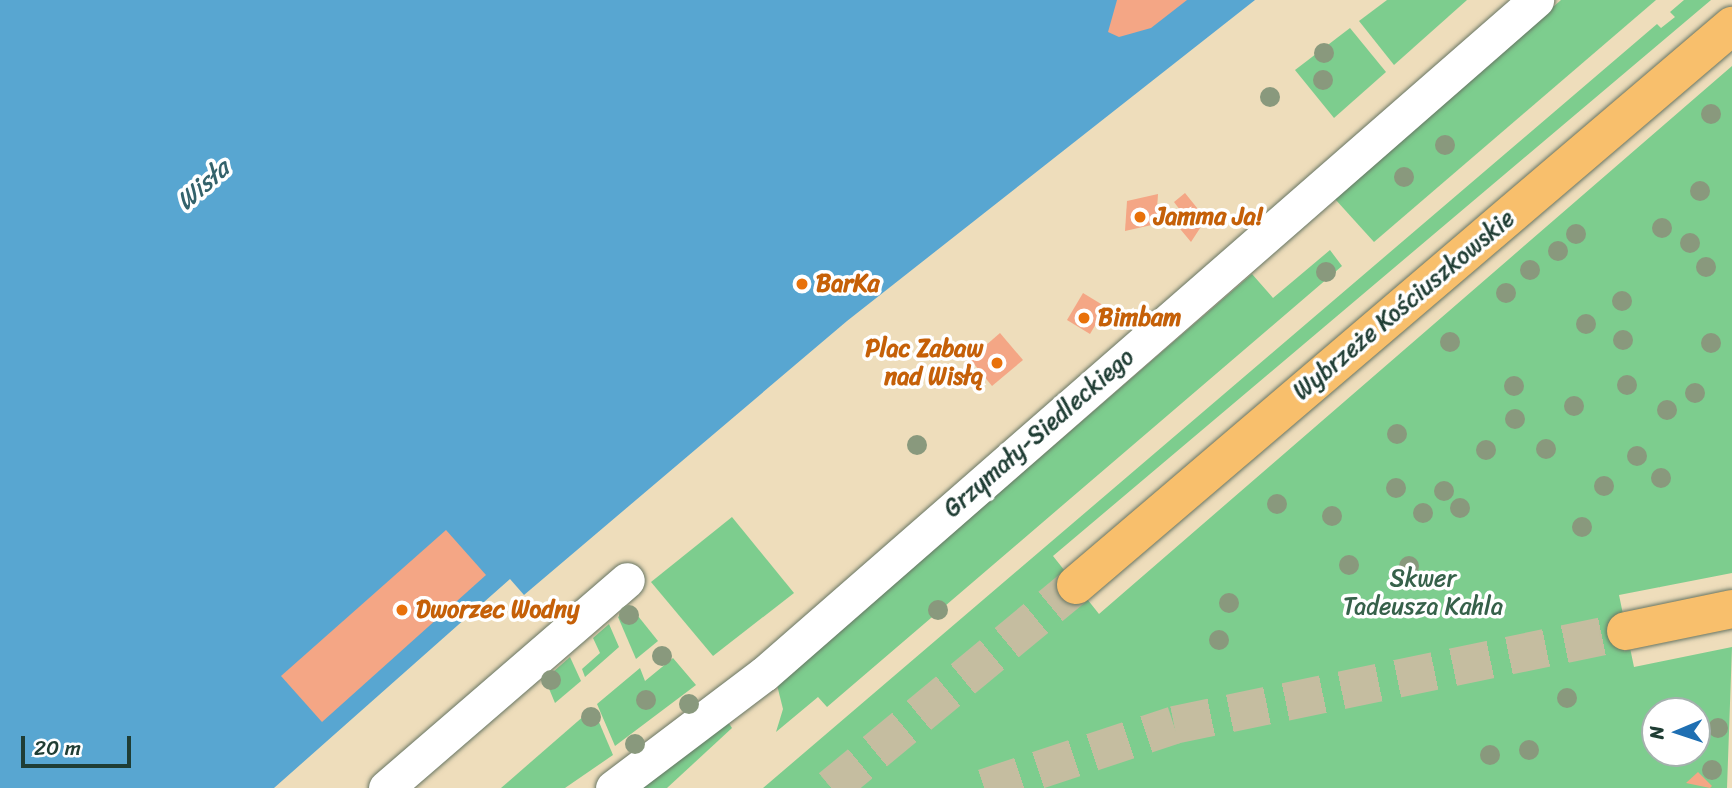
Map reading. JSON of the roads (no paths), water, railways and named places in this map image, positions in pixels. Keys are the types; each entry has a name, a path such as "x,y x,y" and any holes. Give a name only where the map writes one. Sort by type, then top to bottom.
{"main road":[{"name":"Wybrzeże Kościuszkowskie","path":"1076,585 1732,26"},
{"path":"1626,631 1732,609"}],"street":[{"name":"Grzymały-Siedleckiego","path":"614,788 764,674 1536,0"},
{"path":"386,788 627,579"}],"water":[{"name":"Wisła","path":"0,0 1255,0 847,321 524,595 510,579 274,788 0,788"}],"tunnel":[{"path":"831,788 1076,585"},
{"path":"984,788 1174,725 1626,631"}],"place":[{"name":"Jamma Ja!","path":"1140,217"},
{"name":"BarKa","path":"802,284"},
{"name":"Bimbam","path":"1084,318"},
{"name":"Plac Zabaw nad Wisłą","path":"997,363"},
{"name":"Dworzec Wodny","path":"402,610"}],"park label":[{"name":"Skwer Tadeusza Kahla","path":"1423,593"}]}
